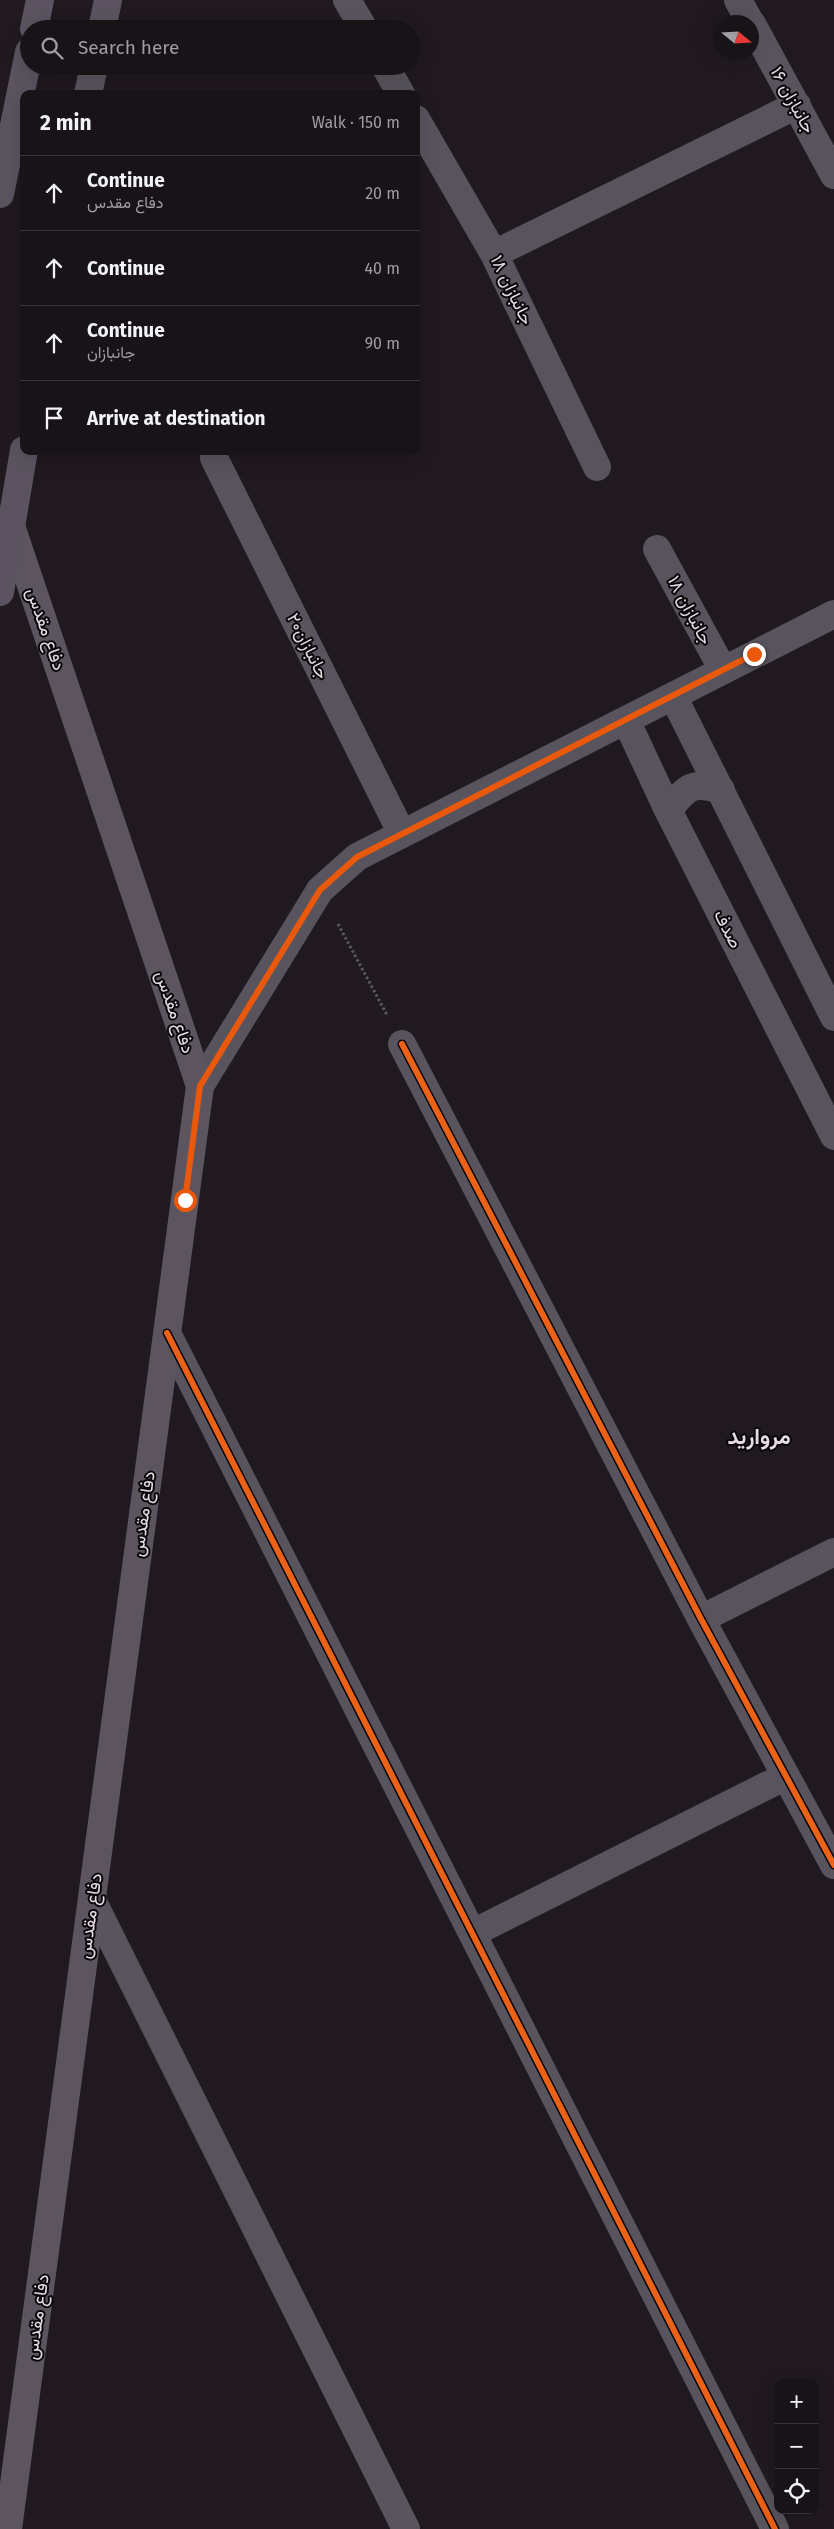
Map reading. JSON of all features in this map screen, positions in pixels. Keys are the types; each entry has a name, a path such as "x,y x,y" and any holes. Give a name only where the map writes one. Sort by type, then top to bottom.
{"main road":[{"path":"36,20 40,0"},
{"path":"104,20 108,0"},
{"path":"21,90 24,75"},
{"path":"89,90 92,75"},
{"path":"0,194 20,96"},
{"path":"0,592 23,455"},
{"name":"دفاع مقدس","path":"8,2529 200,1086 11,526"}],"street":[{"path":"347,0 359,20"},
{"name":"جانبازان ۱۶","path":"738,0 746,15"},
{"name":"جانبازان ۱۶","path":"759,37 834,176"},
{"path":"391,75 400,90"},
{"path":"494,254 797,105"},
{"name":"جانبازان ۱۸","path":"420,126 494,254 597,467"},
{"name":"جانبازان۲۰","path":"214,458 402,834"},
{"name":"۱۸ جانبازان","path":"657,549 723,670"},
{"path":"200,1086 320,890 357,857 834,614"},
{"path":"673,696 834,1018"},
{"name":"صدف","path":"626,720 668,810 834,1136"},
{"path":"668,810 685,790 701,784 721,790"},
{"path":"402,1044 701,1619 834,1865"},
{"path":"168,1333 775,2529"},
{"path":"701,1619 834,1552"},
{"path":"473,1933 786,1776"},
{"path":"92,1900 406,2529"}],"path":[{"path":"320,890 402,1044"}],"cycle path":[{"path":"402,1044 701,1619 834,1865"},
{"path":"167,1333 775,2529"}],"district":[{"name":"مروارید","path":"759,1436"}],"route":[{"path":"185,1200 200,1086 320,890 357,857 754,654"}]}
